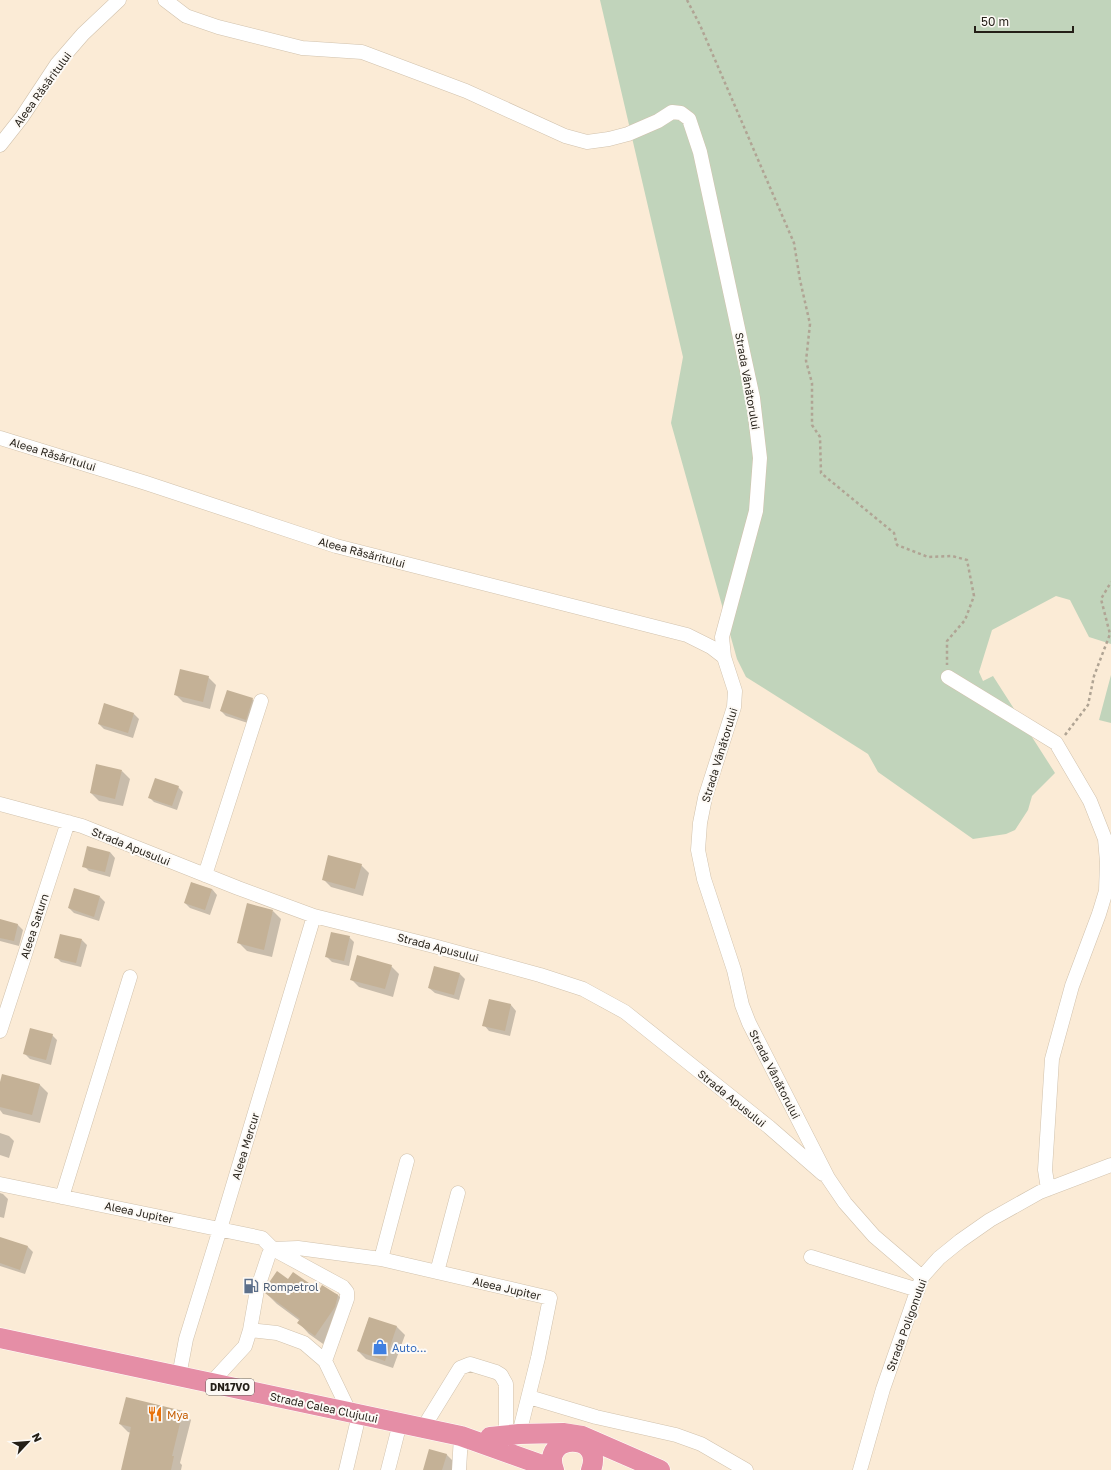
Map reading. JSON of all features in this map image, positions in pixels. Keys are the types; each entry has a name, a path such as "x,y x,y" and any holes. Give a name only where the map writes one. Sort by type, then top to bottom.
{"highway":[{"name":"Strada Calea Clujului","path":"0,1338 461,1436 554,1469"},
{"path":"505,1435 563,1433 582,1436 660,1470"},
{"name":"Strada Calea Clujului","path":"461,1436 505,1435 563,1443"},
{"name":"DN17VO","path":"554,1469 553,1456 556,1449 563,1443 575,1441 580,1442 590,1450 655,1470"},
{"path":"590,1450 593,1459 591,1470"}],"street":[{"name":"Aleea Răsăritului","path":"0,145 22,117 57,64 118,0"},
{"name":"Strada Vânătorului","path":"165,0 186,16 218,26 302,48 362,52 466,91 565,136 587,142 609,139 628,134 658,121 672,112 681,113 689,119 700,152 753,398 760,458 756,511 722,637 724,657 735,691 734,707 705,798 700,823 698,850 704,879 734,970 742,1005 749,1023 828,1178 845,1203 874,1236 922,1277"},
{"name":"Aleea Răsăritului","path":"0,438 146,483 336,546 687,635 711,647 724,657"},
{"path":"948,677 1056,743 1090,801 1105,839 1107,862 1106,891 1072,986 1052,1059 1045,1170 1048,1189"},
{"path":"205,875 261,701"},
{"name":"Strada Apusului","path":"0,804 68,822 314,916 526,971 582,989 625,1012 769,1127 828,1178"},
{"name":"Aleea Saturn","path":"0,1031 68,822"},
{"name":"Aleea Mercur","path":"179,1376 186,1339 314,916"},
{"path":"62,1196 130,977"},
{"path":"378,1259 407,1161"},
{"name":"Strada Poligonului","path":"860,1470 883,1389 922,1277 939,1258 990,1220 1040,1192 1111,1165"},
{"name":"Aleea Jupiter","path":"0,1184 262,1238 273,1249 343,1287 347,1292 347,1298 325,1361"},
{"path":"437,1272 458,1193"},
{"name":"Aleea Jupiter","path":"273,1249 298,1248 378,1259 550,1298 529,1397 505,1435"},
{"path":"212,1383 245,1346 250,1330 257,1290 273,1249"},
{"path":"811,1256 918,1290"},
{"path":"250,1330 277,1333 304,1343 325,1361 354,1414 346,1470"},
{"path":"423,1428 460,1368 470,1364 496,1372 501,1375 506,1384 505,1435"},
{"path":"529,1397 596,1417 676,1435 701,1444 746,1470"},
{"path":"388,1470 400,1423"},
{"path":"459,1470 461,1436"}],"path":[{"path":"687,0 700,25 794,243 800,280 810,324 806,361 812,383 812,425 820,437 820,474 894,533 897,545 928,557 952,556 967,560 974,596 965,620 946,641 948,677"},
{"path":"1056,743 1066,734 1088,705 1094,676 1110,634 1101,599 1111,582"}],"green space":[{"path":"600,0 1111,0 1111,644 1089,637 1070,600 1056,596 992,630 979,672 983,681 993,676 1055,773 1032,796 1028,810 1015,830 1006,834 973,839 878,772 868,754 746,677 737,659 671,423 683,357"},
{"path":"1111,675 1111,723 1099,720"}],"building":[{"path":"180,669 209,676 203,702 174,695"},
{"path":"227,690 253,698 246,720 220,711"},
{"path":"104,703 134,713 128,733 98,724"},
{"path":"96,764 122,770 115,799 90,793"},
{"path":"155,778 179,786 172,806 148,798"},
{"path":"87,846 110,852 105,872 82,867"},
{"path":"328,855 362,864 355,889 322,880"},
{"path":"191,882 212,889 205,910 184,903"},
{"path":"74,888 100,896 94,917 68,908"},
{"path":"247,903 273,910 264,950 237,943"},
{"path":"0,919 18,924 14,941 0,938"},
{"path":"331,932 350,936 344,961 325,957"},
{"path":"60,934 82,939 76,963 54,958"},
{"path":"357,955 392,965 385,989 350,980"},
{"path":"434,966 460,973 454,995 428,988"},
{"path":"489,999 511,1004 505,1031 482,1026"},
{"path":"30,1028 53,1034 46,1060 23,1054"},
{"path":"2,1074 40,1084 32,1115 0,1107 0,1082"},
{"path":"0,1237 28,1246 20,1270 0,1263"},
{"path":"277,1271 288,1279 293,1272 319,1290 322,1285 338,1295 335,1307 315,1336 297,1323 300,1319 265,1293 268,1284"},
{"path":"369,1317 397,1326 385,1361 357,1351"},
{"path":"126,1397 183,1411 172,1456 174,1456 171,1470 121,1470 131,1427 119,1424"},
{"path":"429,1449 447,1454 442,1470 423,1470"}],"place":[{"name":"Rompetrol","path":"251,1286"},
{"name":"Auto...","path":"380,1347"},
{"name":"Mya","path":"155,1414"}]}
